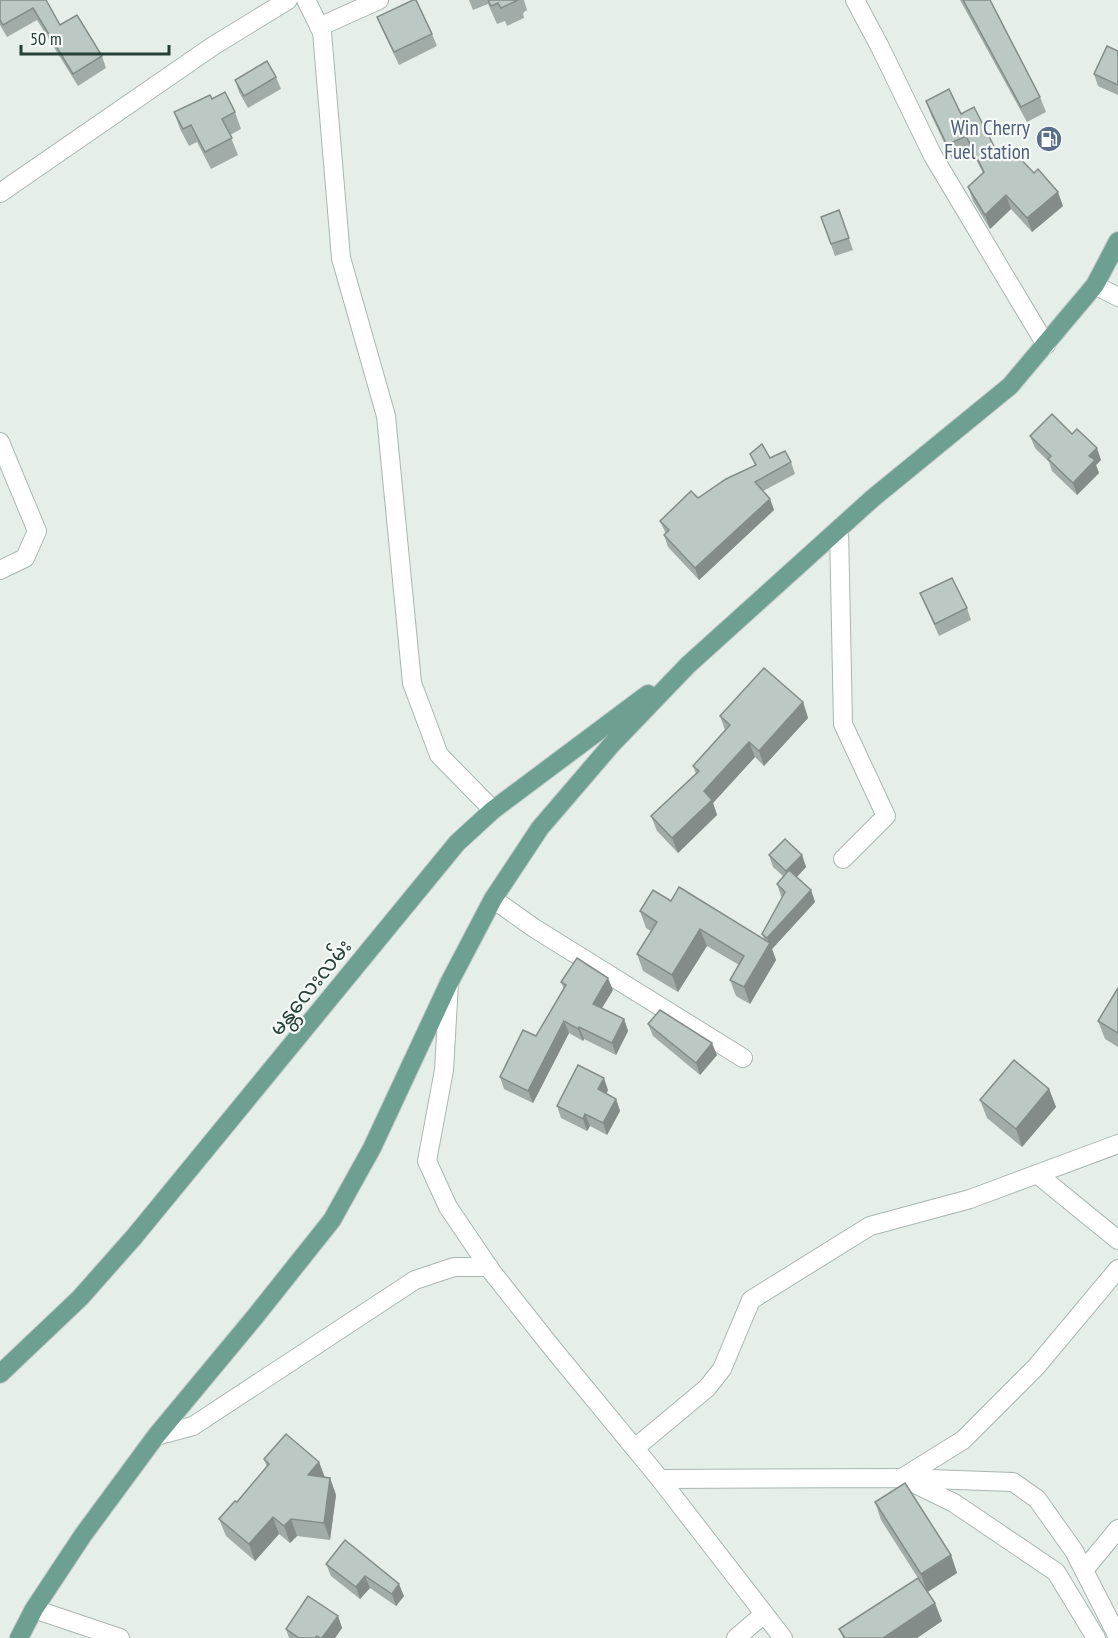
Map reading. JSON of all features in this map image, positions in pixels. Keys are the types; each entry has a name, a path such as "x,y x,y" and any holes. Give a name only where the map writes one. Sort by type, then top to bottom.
{"main road":[{"path":"19,1638 34,1609 82,1535 156,1436 332,1220 372,1148 449,983 493,899 540,828 612,744 688,665 873,498 1010,386 1095,285 1118,241"},
{"name":"မန္တလေးလမ်း","path":"0,1374 80,1298 134,1237 457,843 493,810 688,665"}],"street":[{"path":"0,193 213,46 288,0"},
{"path":"306,0 322,32 341,258 386,416 412,683 439,755 493,810"},
{"path":"319,27 379,0"},
{"path":"855,0 933,156 1046,345"},
{"path":"1095,285 1118,297"},
{"path":"0,441 37,531 25,558 0,570"},
{"path":"839,529 843,724 886,816 843,859"},
{"path":"493,899 534,928 743,1058"},
{"path":"449,983 444,1070 426,1161 448,1207 489,1268 660,1479 783,1638"},
{"path":"635,1448 707,1388 722,1369 751,1300 870,1226 970,1199 1118,1144"},
{"path":"1037,1174 1118,1240"},
{"path":"156,1436 193,1426 415,1280 454,1267 489,1268"},
{"path":"902,1478 963,1440 1036,1366 1118,1269"},
{"path":"660,1479 902,1478 1013,1482 1037,1499 1074,1551 1118,1637"},
{"path":"902,1478 954,1503 1056,1572 1096,1638"},
{"path":"1084,1570 1118,1529"},
{"path":"34,1609 120,1638"},
{"path":"736,1638 764,1614"}],"building":[{"path":"0,0 46,0 60,25 77,15 102,56 73,74 33,8 3,25 0,20"},
{"path":"416,0 432,34 394,52 377,17"},
{"path":"488,0 518,0 501,8 498,3 491,6"},
{"path":"963,0 990,0 1040,97 1021,107"},
{"path":"1107,46 1118,51 1118,85 1094,74"},
{"path":"267,61 276,77 244,96 235,80"},
{"path":"949,89 961,114 974,107 1000,158 1010,148 1034,173 1038,169 1058,192 1027,218 1006,195 985,215 968,187 984,172 966,136 947,145 926,101"},
{"path":"225,92 235,112 222,119 232,138 205,152 191,125 183,129 174,112 210,95 212,99"},
{"path":"839,210 849,238 831,244 821,217"},
{"path":"1052,414 1072,434 1077,429 1097,448 1089,456 1095,460 1073,483 1048,459 1051,456 1030,436"},
{"path":"762,444 770,458 785,451 791,462 755,482 770,499 695,568 664,535 669,530 660,521 691,491 698,498 726,479 756,465 750,454"},
{"path":"952,578 967,608 935,624 920,593"},
{"path":"764,668 803,702 759,751 749,742 704,791 712,800 672,838 651,816 699,771 693,766 730,725 720,716"},
{"path":"785,839 802,855 786,871 769,855"},
{"path":"789,870 811,890 767,938 762,934 785,892 777,884"},
{"path":"679,887 770,943 744,987 730,980 744,956 700,929 672,975 637,954 657,922 640,911 653,890 671,901"},
{"path":"577,958 608,978 593,1004 624,1019 612,1043 564,1021 528,1091 500,1077 523,1030 536,1036 566,985 561,982"},
{"path":"1118,988 1118,1033 1098,1021"},
{"path":"660,1010 712,1043 696,1063 648,1024"},
{"path":"1014,1060 1049,1089 1016,1129 980,1100"},
{"path":"578,1065 604,1078 598,1089 616,1099 603,1123 585,1114 583,1119 557,1106"},
{"path":"286,1434 319,1462 308,1475 330,1478 324,1523 291,1519 284,1526 273,1517 249,1544 219,1519 235,1501 237,1502 269,1464 264,1459"},
{"path":"905,1483 951,1555 921,1574 875,1502"},
{"path":"345,1540 399,1584 392,1594 365,1576 356,1587 326,1564"},
{"path":"918,1578 935,1603 883,1638 845,1638 839,1629"},
{"path":"308,1596 338,1616 322,1638 317,1636 299,1638 286,1629"}],"place":[{"name":"Win Cherry Fuel station","path":"1049,139"}]}
